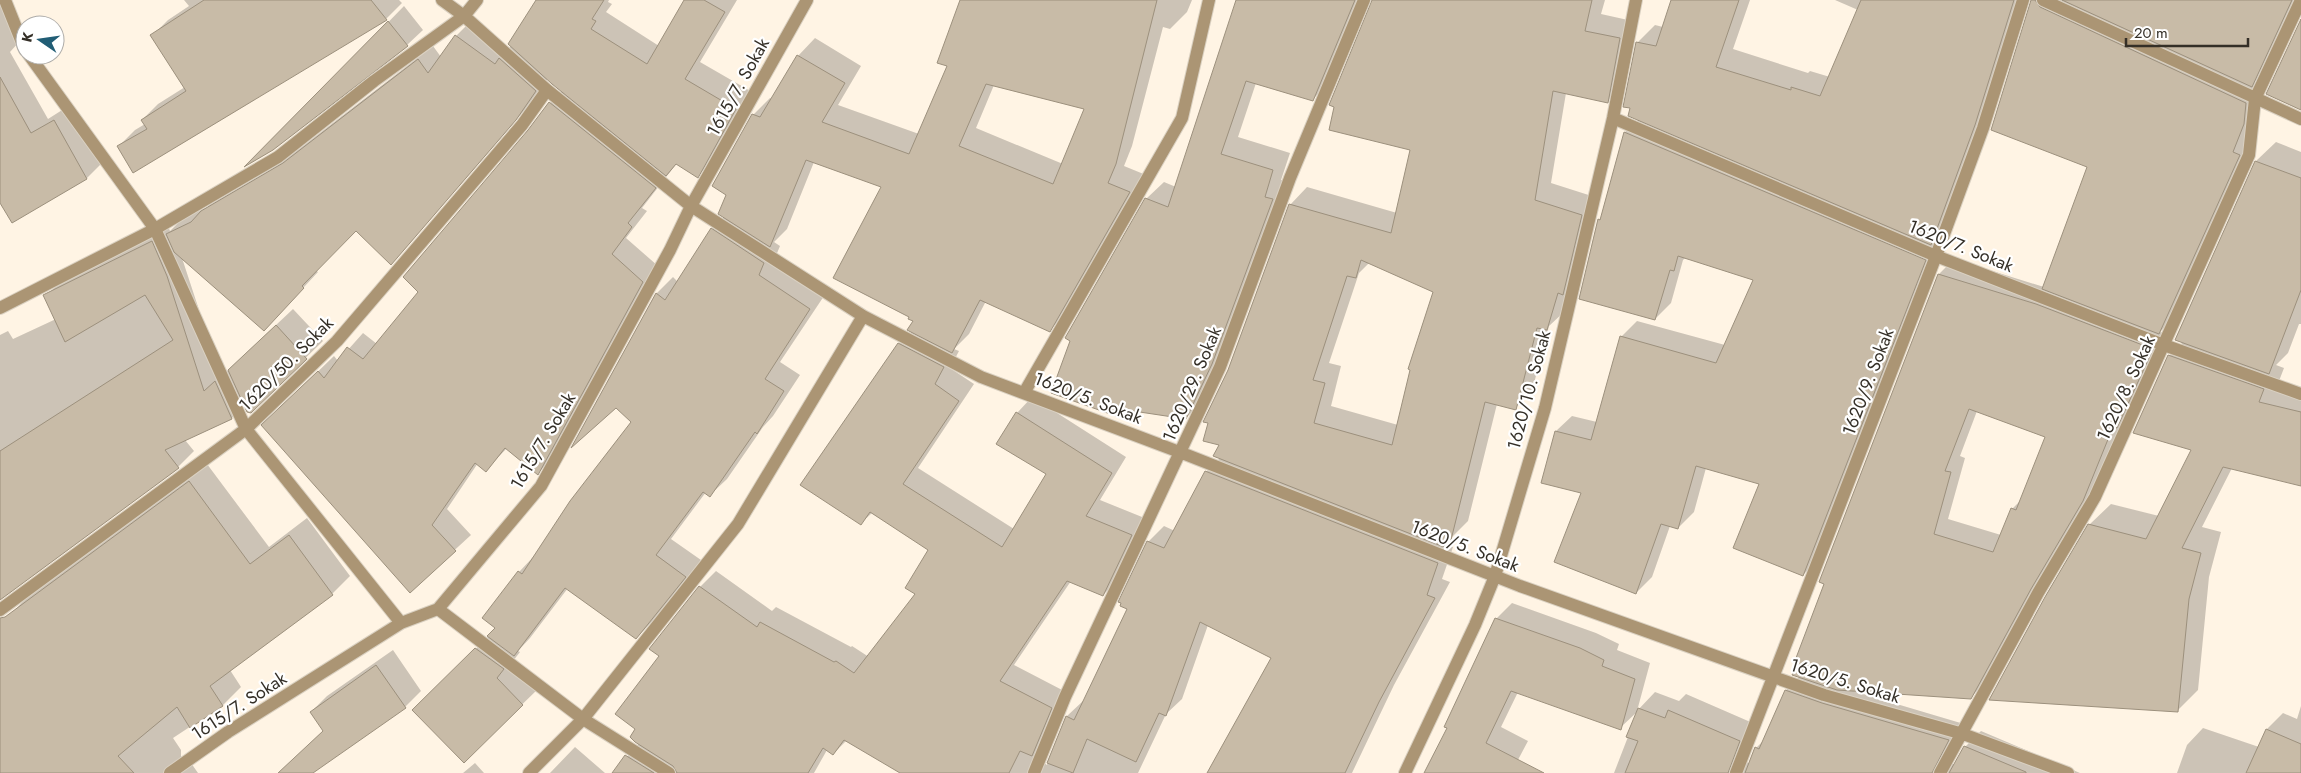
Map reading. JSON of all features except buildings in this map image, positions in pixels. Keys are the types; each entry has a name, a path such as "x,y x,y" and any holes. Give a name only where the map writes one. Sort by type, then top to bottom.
{"street":[{"path":"5,0 15,25"},
{"name":"1620/5. Sokak","path":"442,0 464,16 547,90 691,206 863,316 981,377 1182,452 1494,576 1824,695 1963,734 2068,773"},
{"path":"0,308 155,229 278,157 374,82 464,16 477,0"},
{"name":"1615/7. Sokak","path":"170,773 228,732 401,623 438,609 541,486 670,250 691,206 807,0"},
{"path":"1024,393 1182,118 1209,0"},
{"name":"1620/29. Sokak","path":"1034,773 1065,697 1182,452 1220,367 1290,178 1364,0"},
{"name":"1620/10. Sokak","path":"1405,773 1475,625 1494,576 1545,408 1613,118 1636,0"},
{"name":"1620/9. Sokak","path":"1736,773 1775,678 1860,449 1936,256 1983,128 2023,0"},
{"path":"2043,0 2301,119"},
{"name":"1620/8. Sokak","path":"1940,773 1963,734 2038,593 2095,498 2249,155 2255,99 2300,0"},
{"path":"36,65 155,229 246,429 401,623"},
{"name":"1620/50. Sokak","path":"0,610 246,429 337,341 516,132 547,90"},
{"name":"1620/7. Sokak","path":"1613,118 1936,256 2164,345 2301,394"},
{"path":"529,773 583,719 738,524 863,316"},
{"path":"438,609 583,719 669,773"}]}
